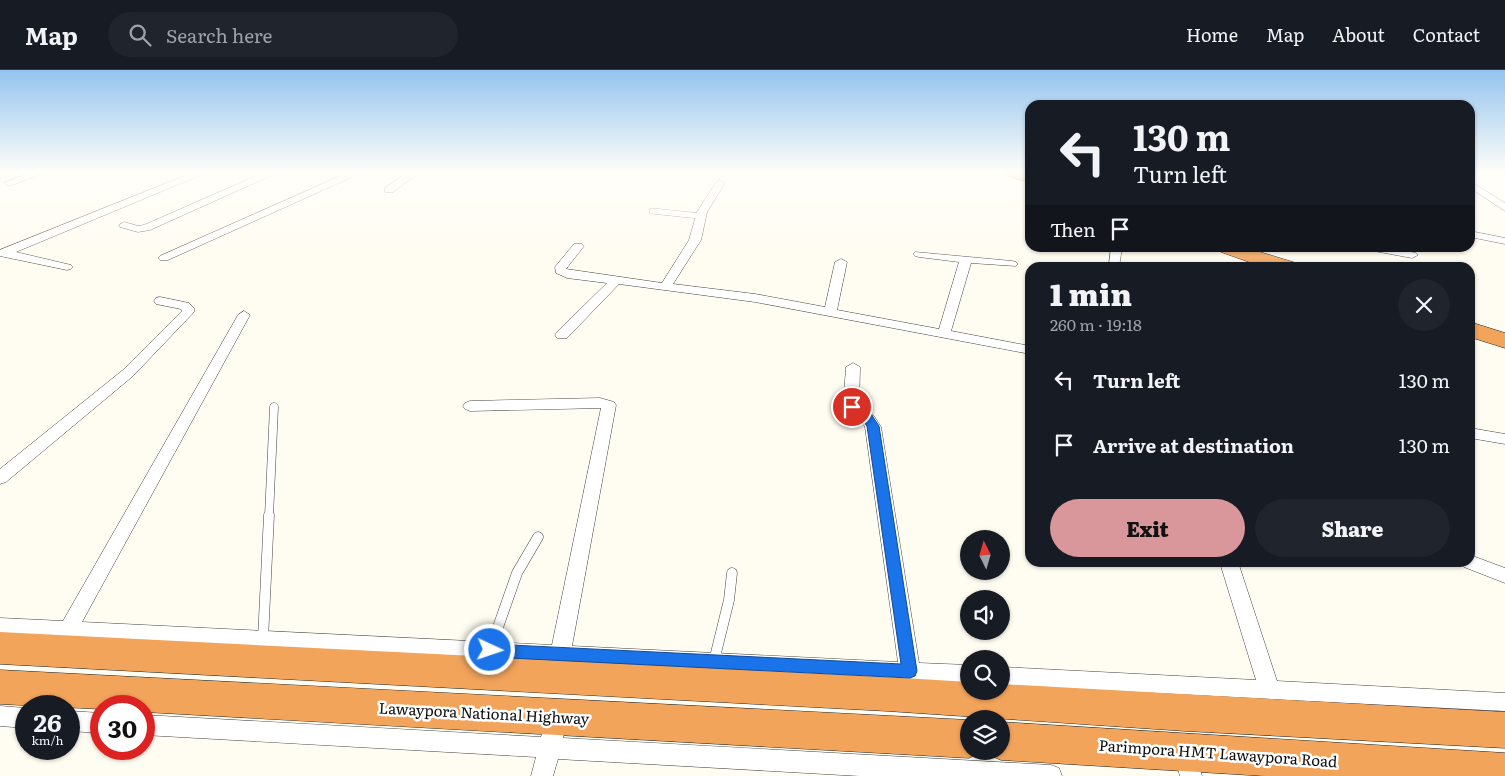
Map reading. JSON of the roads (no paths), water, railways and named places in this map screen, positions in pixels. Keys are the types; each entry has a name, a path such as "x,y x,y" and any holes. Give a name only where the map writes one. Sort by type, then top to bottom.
{"highway":[{"path":"1240,252 1270,262"},
{"path":"1475,331 1505,341"},
{"path":"0,648 887,694 1185,714 1505,730"},
{"name":"Lawaypora National Highway","path":"0,687 883,759 960,741"},
{"name":"Parimpora HMT Lawaypora Road","path":"1010,758 1483,773"}],"street":[{"path":"2,253 121,205"},
{"path":"124,226 138,230 146,228 199,205"},
{"path":"164,258 284,205"},
{"path":"665,287 695,240 700,216 707,205"},
{"path":"1475,235 1505,241"},
{"path":"578,246 561,267 560,271 616,281 755,298 1025,349"},
{"path":"1396,252 1412,255"},
{"path":"2,253 67,267"},
{"path":"919,254 1012,264"},
{"path":"944,334 966,259"},
{"path":"830,312 841,262"},
{"path":"562,335 616,281"},
{"path":"0,478 128,373 188,312 185,306 160,300"},
{"path":"68,630 244,315"},
{"path":"853,367 852,407 854,411 868,417 873,426 910,671"},
{"path":"470,406 600,403 609,405 560,654"},
{"path":"1475,434 1505,439"},
{"path":"1475,564 1505,576"},
{"path":"1230,567 1270,690"},
{"path":"0,626 960,674"},
{"path":"1010,676 1505,702"},
{"path":"0,716 15,717"},
{"path":"155,725 553,733 542,776"},
{"path":"883,759 960,758"},
{"path":"1009,760 1051,776"}],"lane":[{"path":"652,211 700,216"},
{"path":"264,639 274,407"},
{"path":"490,650 517,573 538,537"},
{"path":"714,661 726,616 732,573"}]}
